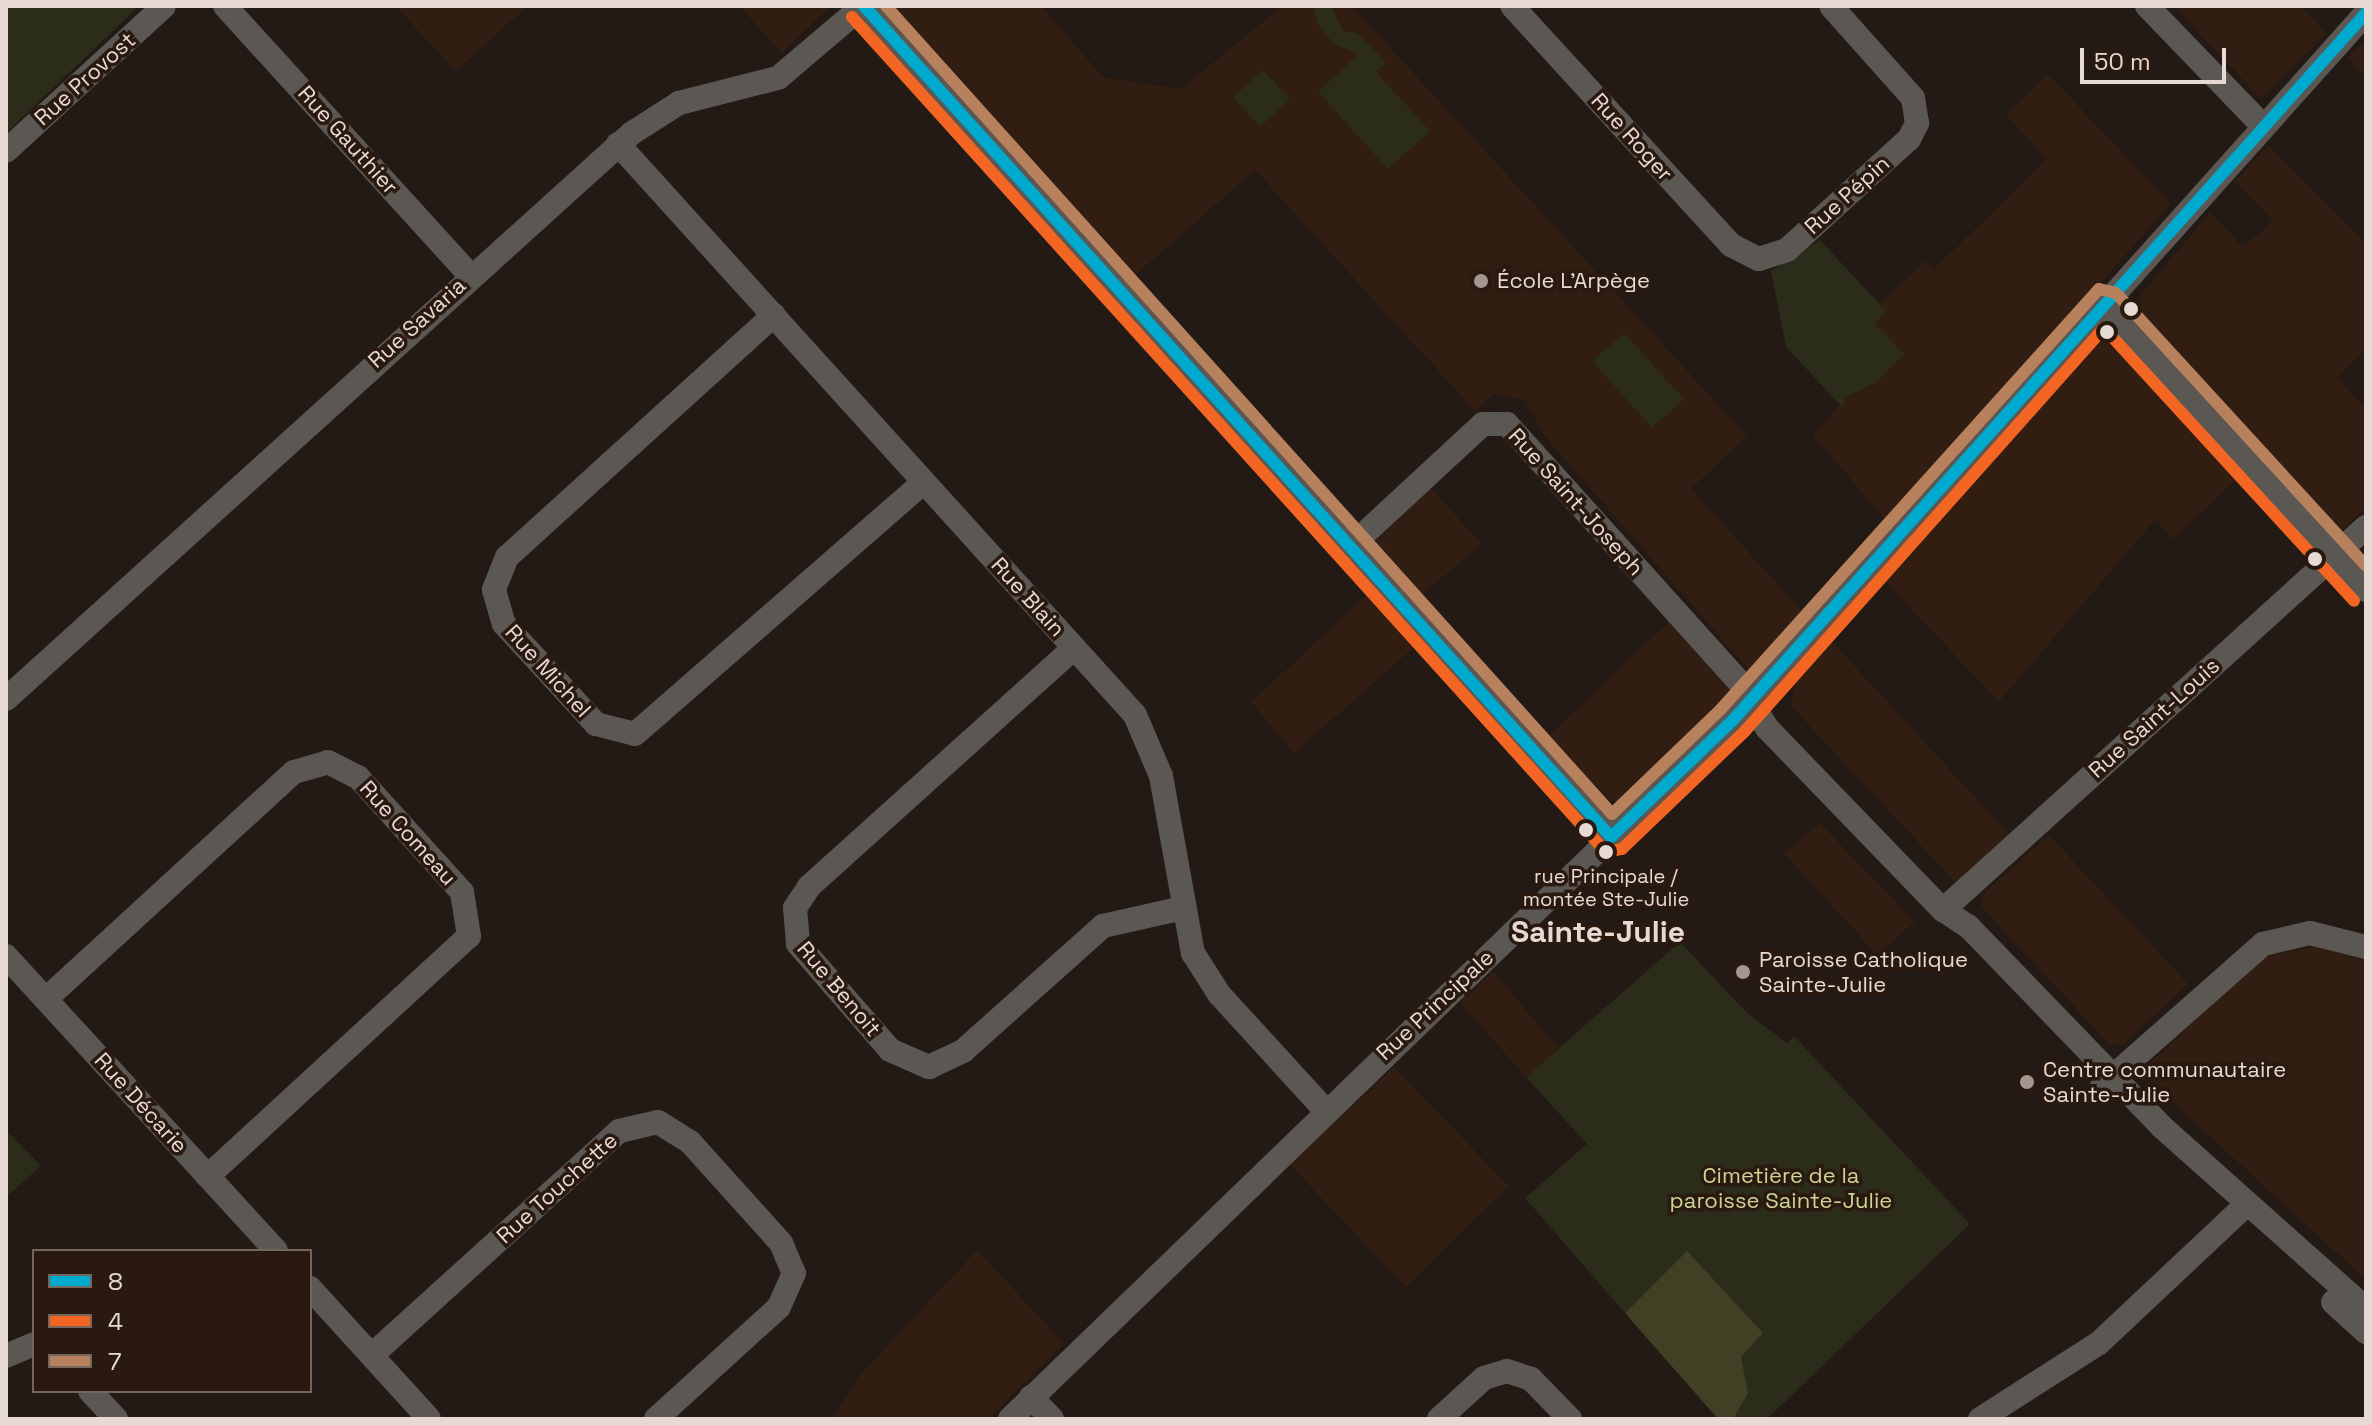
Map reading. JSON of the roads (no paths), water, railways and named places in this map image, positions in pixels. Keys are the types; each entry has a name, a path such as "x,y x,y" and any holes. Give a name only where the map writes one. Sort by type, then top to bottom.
{"street":[{"name":"Rue Provost","path":"6,151 164,6"},
{"name":"Rue Gauthier","path":"225,6 471,276"},
{"name":"Rue Savaria","path":"6,699 618,144 679,103 778,78 864,6"},
{"path":"864,6 1611,837"},
{"name":"Rue Roger","path":"1512,6 1731,245 1759,259"},
{"name":"Rue Pépin","path":"1759,259 1787,250 1909,139 1918,113 1908,91 1831,6"},
{"path":"2147,6 2262,125"},
{"name":"Rue Principale","path":"1010,1419 1324,1109 1611,837 1750,700 2262,125 2366,13"},
{"name":"Rue Blain","path":"618,144 1135,715 1151,744 1183,908 1208,980 1324,1109"},
{"path":"2104,304 2366,590"},
{"name":"Rue Michel","path":"774,315 507,557 494,590 504,624 596,724 635,734 924,482"},
{"name":"Rue Saint-Joseph","path":"1350,547 1483,424 1500,420 1750,700"},
{"name":"Rue Saint-Louis","path":"1943,910 2366,527"},
{"name":"Rue Benoit","path":"1074,648 809,887 795,908 798,944 890,1050 929,1067 963,1051 1103,926 1183,908"},
{"path":"1750,700 1767,728 1943,910 1957,936 2366,1332"},
{"name":"Rue Comeau","path":"46,999 294,772 328,762 358,777 462,892 469,936 208,1176"},
{"path":"2107,1082 2263,944 2310,933 2366,947"},
{"name":"Rue Décarie","path":"6,956 274,1249"},
{"name":"Rue Touchette","path":"372,1355 619,1131 658,1122 681,1133 751,1210 788,1253 794,1273 779,1307 656,1419"},
{"path":"2242,1209 2366,1309"},
{"path":"1980,1419 2099,1343 2242,1209"},
{"path":"312,1290 429,1419"},
{"path":"6,1356 32,1345"},
{"path":"1439,1419 1484,1378 1507,1371 1531,1379 1570,1419"},
{"path":"92,1393 116,1419"},
{"path":"1031,1397 1052,1419"}],"place":[{"name":"École L'Arpège","path":"1481,281"},
{"name":"rue Principale / montée Ste-Julie","path":"1606,852"},
{"name":"Paroisse Catholique Sainte-Julie","path":"1743,972"},
{"name":"Centre communautaire Sainte-Julie","path":"2027,1082"}],"district":[{"name":"Sainte-Julie","path":"1598,932"}],"park label":[{"name":"Cimetière de la paroisse Sainte-Julie","path":"1781,1188"}]}
